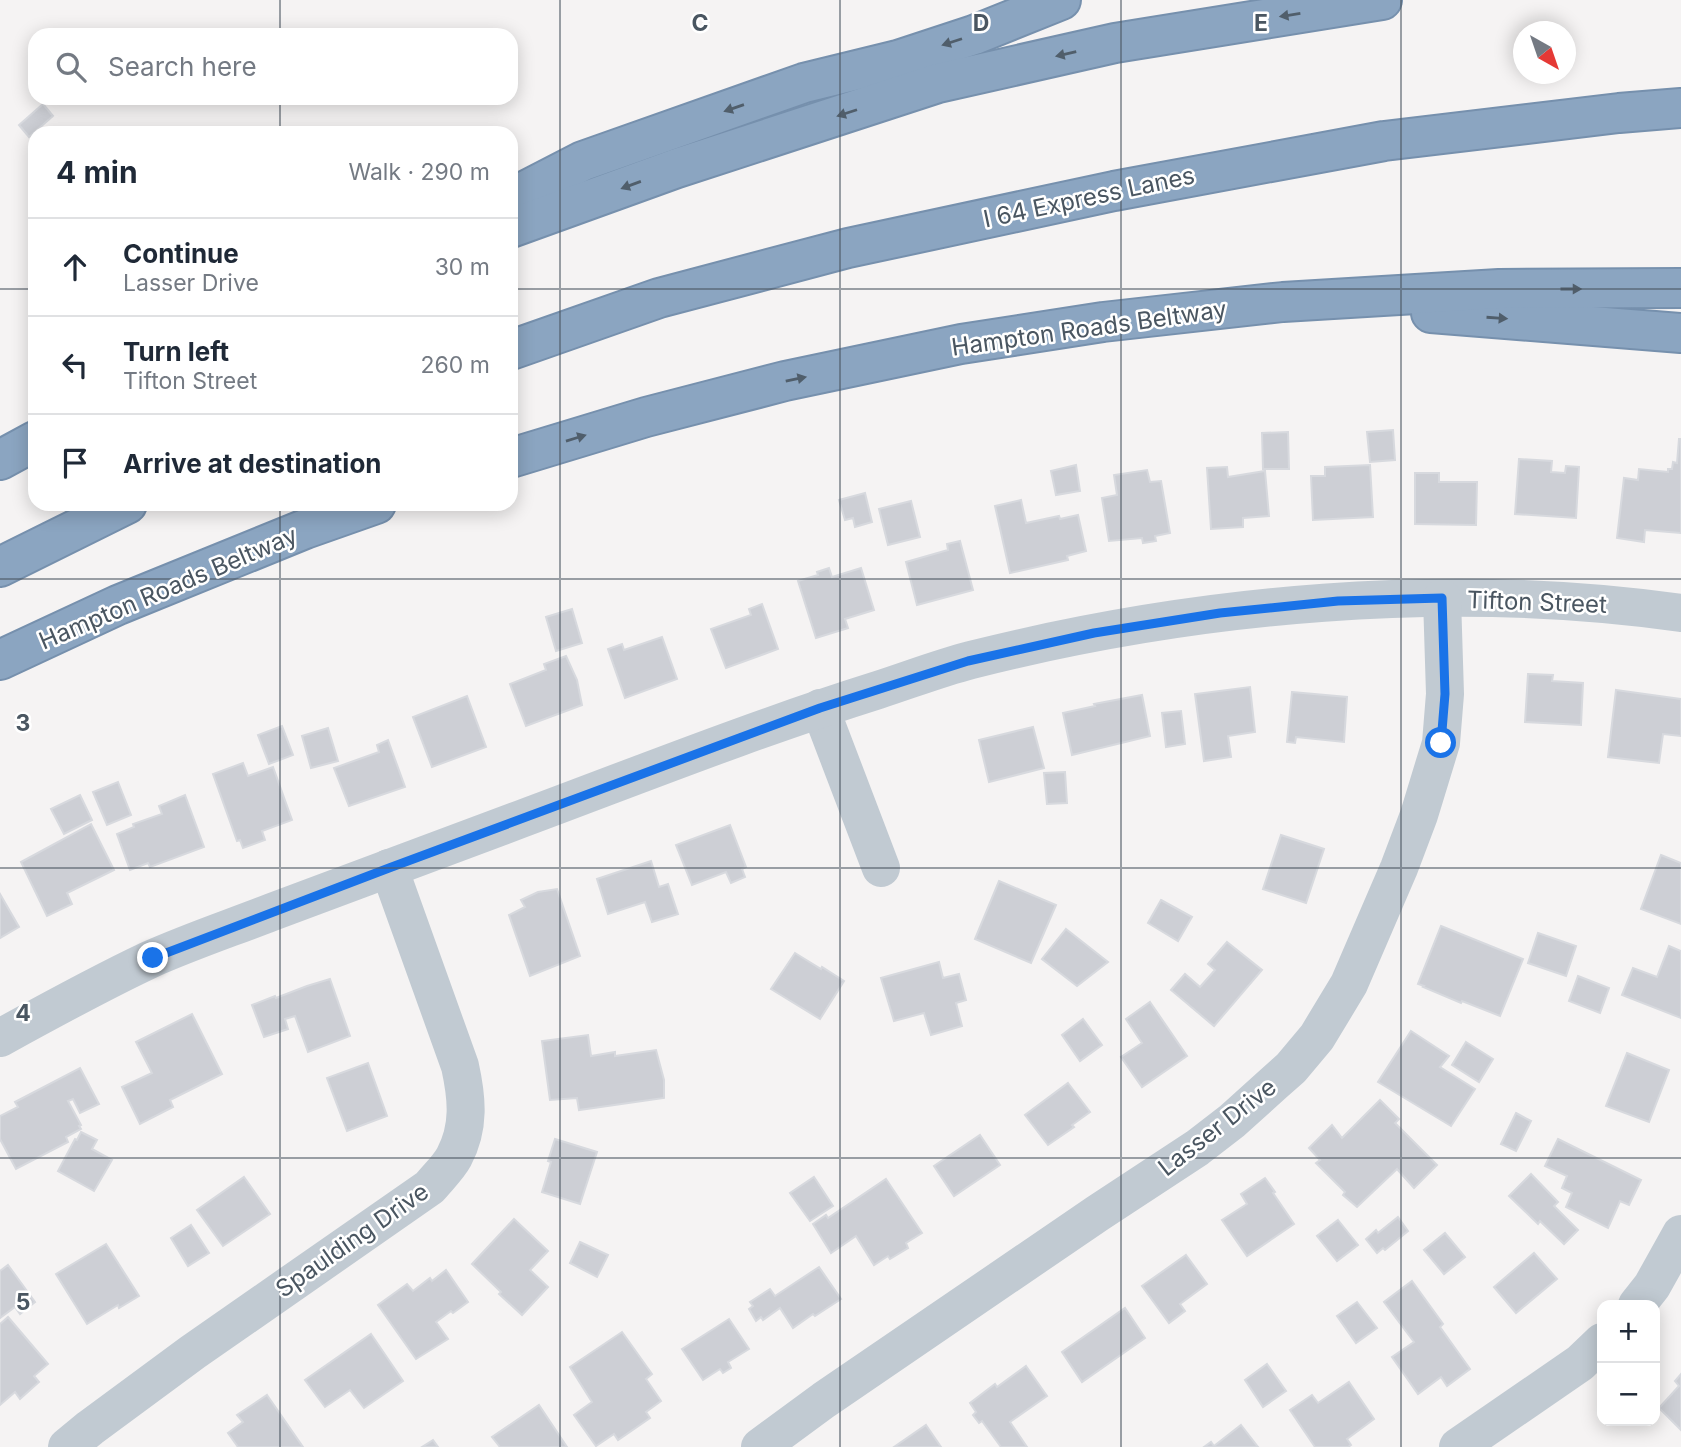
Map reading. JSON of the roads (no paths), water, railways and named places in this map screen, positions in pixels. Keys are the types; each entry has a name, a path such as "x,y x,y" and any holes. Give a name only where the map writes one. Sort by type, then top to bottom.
{"highway":[{"path":"518,194 596,156 804,83 898,60 974,35 1061,0"},
{"path":"518,225 677,168 937,83 1115,43 1382,0"},
{"name":"I 64 Express Lanes","path":"518,348 659,298 848,248 1114,191 1384,141 1681,108"},
{"name":"Hampton Roads Beltway","path":"518,456 646,417 785,381 961,344 1104,322 1283,302 1499,289 1681,288"},
{"path":"1283,302 1681,333"},
{"path":"0,460 28,445"},
{"path":"0,567 113,511"},
{"name":"Hampton Roads Beltway","path":"0,660 128,601 356,511"}],"street":[{"name":"Tifton Street","path":"0,1038 82,992 153,958 820,708 968,661 1094,633 1220,613 1325,602 1442,598 1538,600 1638,606 1681,612"},
{"name":"Lasser Drive","path":"760,1447 824,1400 1197,1148 1282,1076 1317,1037 1349,985 1394,879 1419,815 1441,743 1445,694 1442,598"},
{"path":"820,708 881,869"},
{"name":"Spaulding Drive","path":"67,1447 193,1352 430,1187 453,1159 466,1119 466,1095 460,1066 389,868"},
{"path":"1641,1300 1652,1286 1681,1234"},
{"path":"1458,1447 1580,1363 1597,1347"}]}
